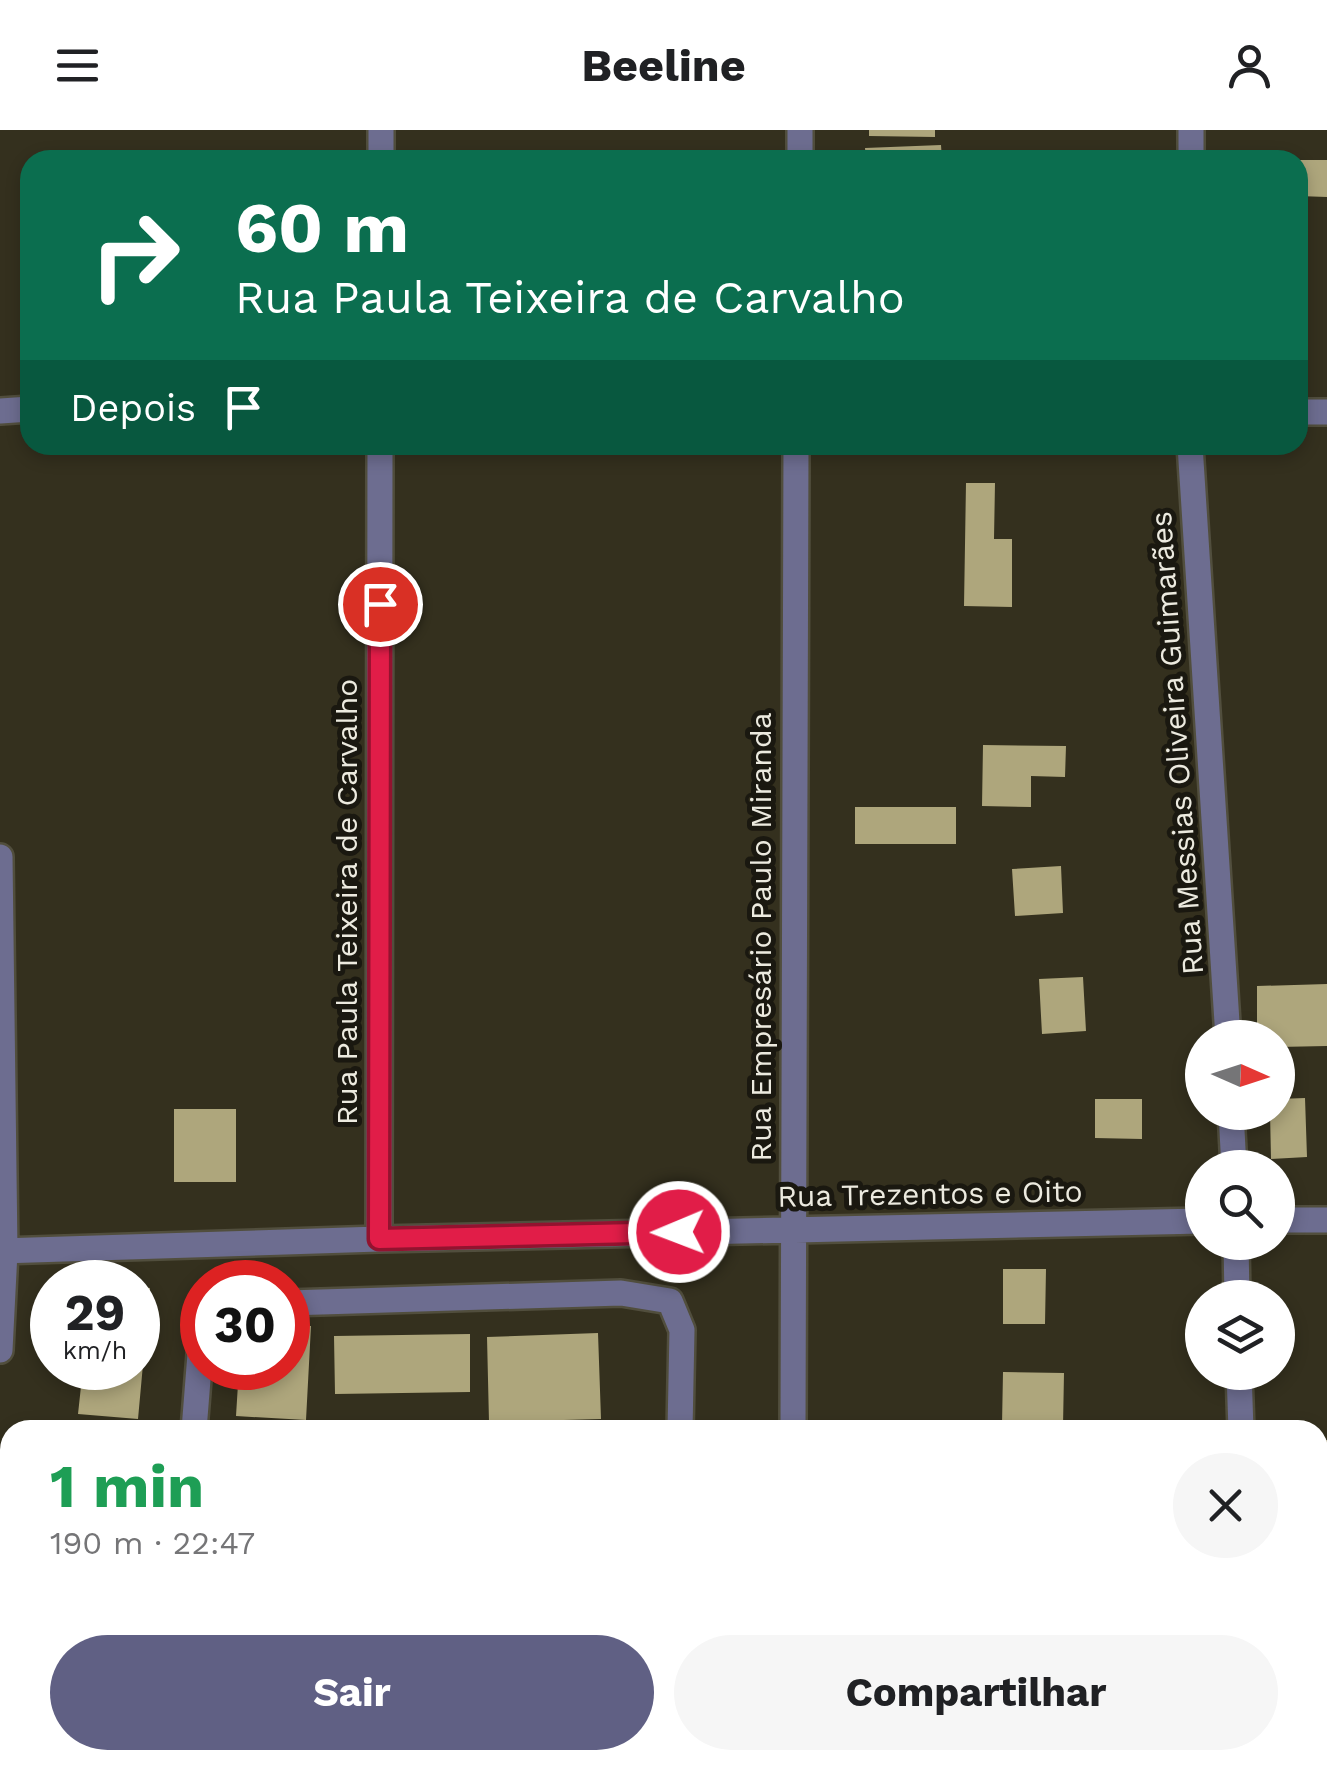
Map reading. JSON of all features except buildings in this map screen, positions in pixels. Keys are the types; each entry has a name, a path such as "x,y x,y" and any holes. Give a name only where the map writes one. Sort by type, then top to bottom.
{"street":[{"name":"Rua Paula Teixeira de Carvalho","path":"379,1239 380,455"},
{"name":"Rua Empresário Paulo Miranda","path":"793,1420 796,455"},
{"name":"Rua Messias Oliveira Guimarães","path":"1191,455 1227,1020"},
{"path":"0,857 0,1350"},
{"path":"1295,1220 1327,1220"},
{"name":"Rua Trezentos e Oito","path":"3,1252 379,1239 1185,1221"},
{"path":"310,1301 621,1293 670,1301 682,1330 680,1420"},
{"path":"194,1420 196,1390"},
{"path":"1240,1390 1241,1420"}],"route":[{"path":"380,604 379,1239 679,1232"}]}
